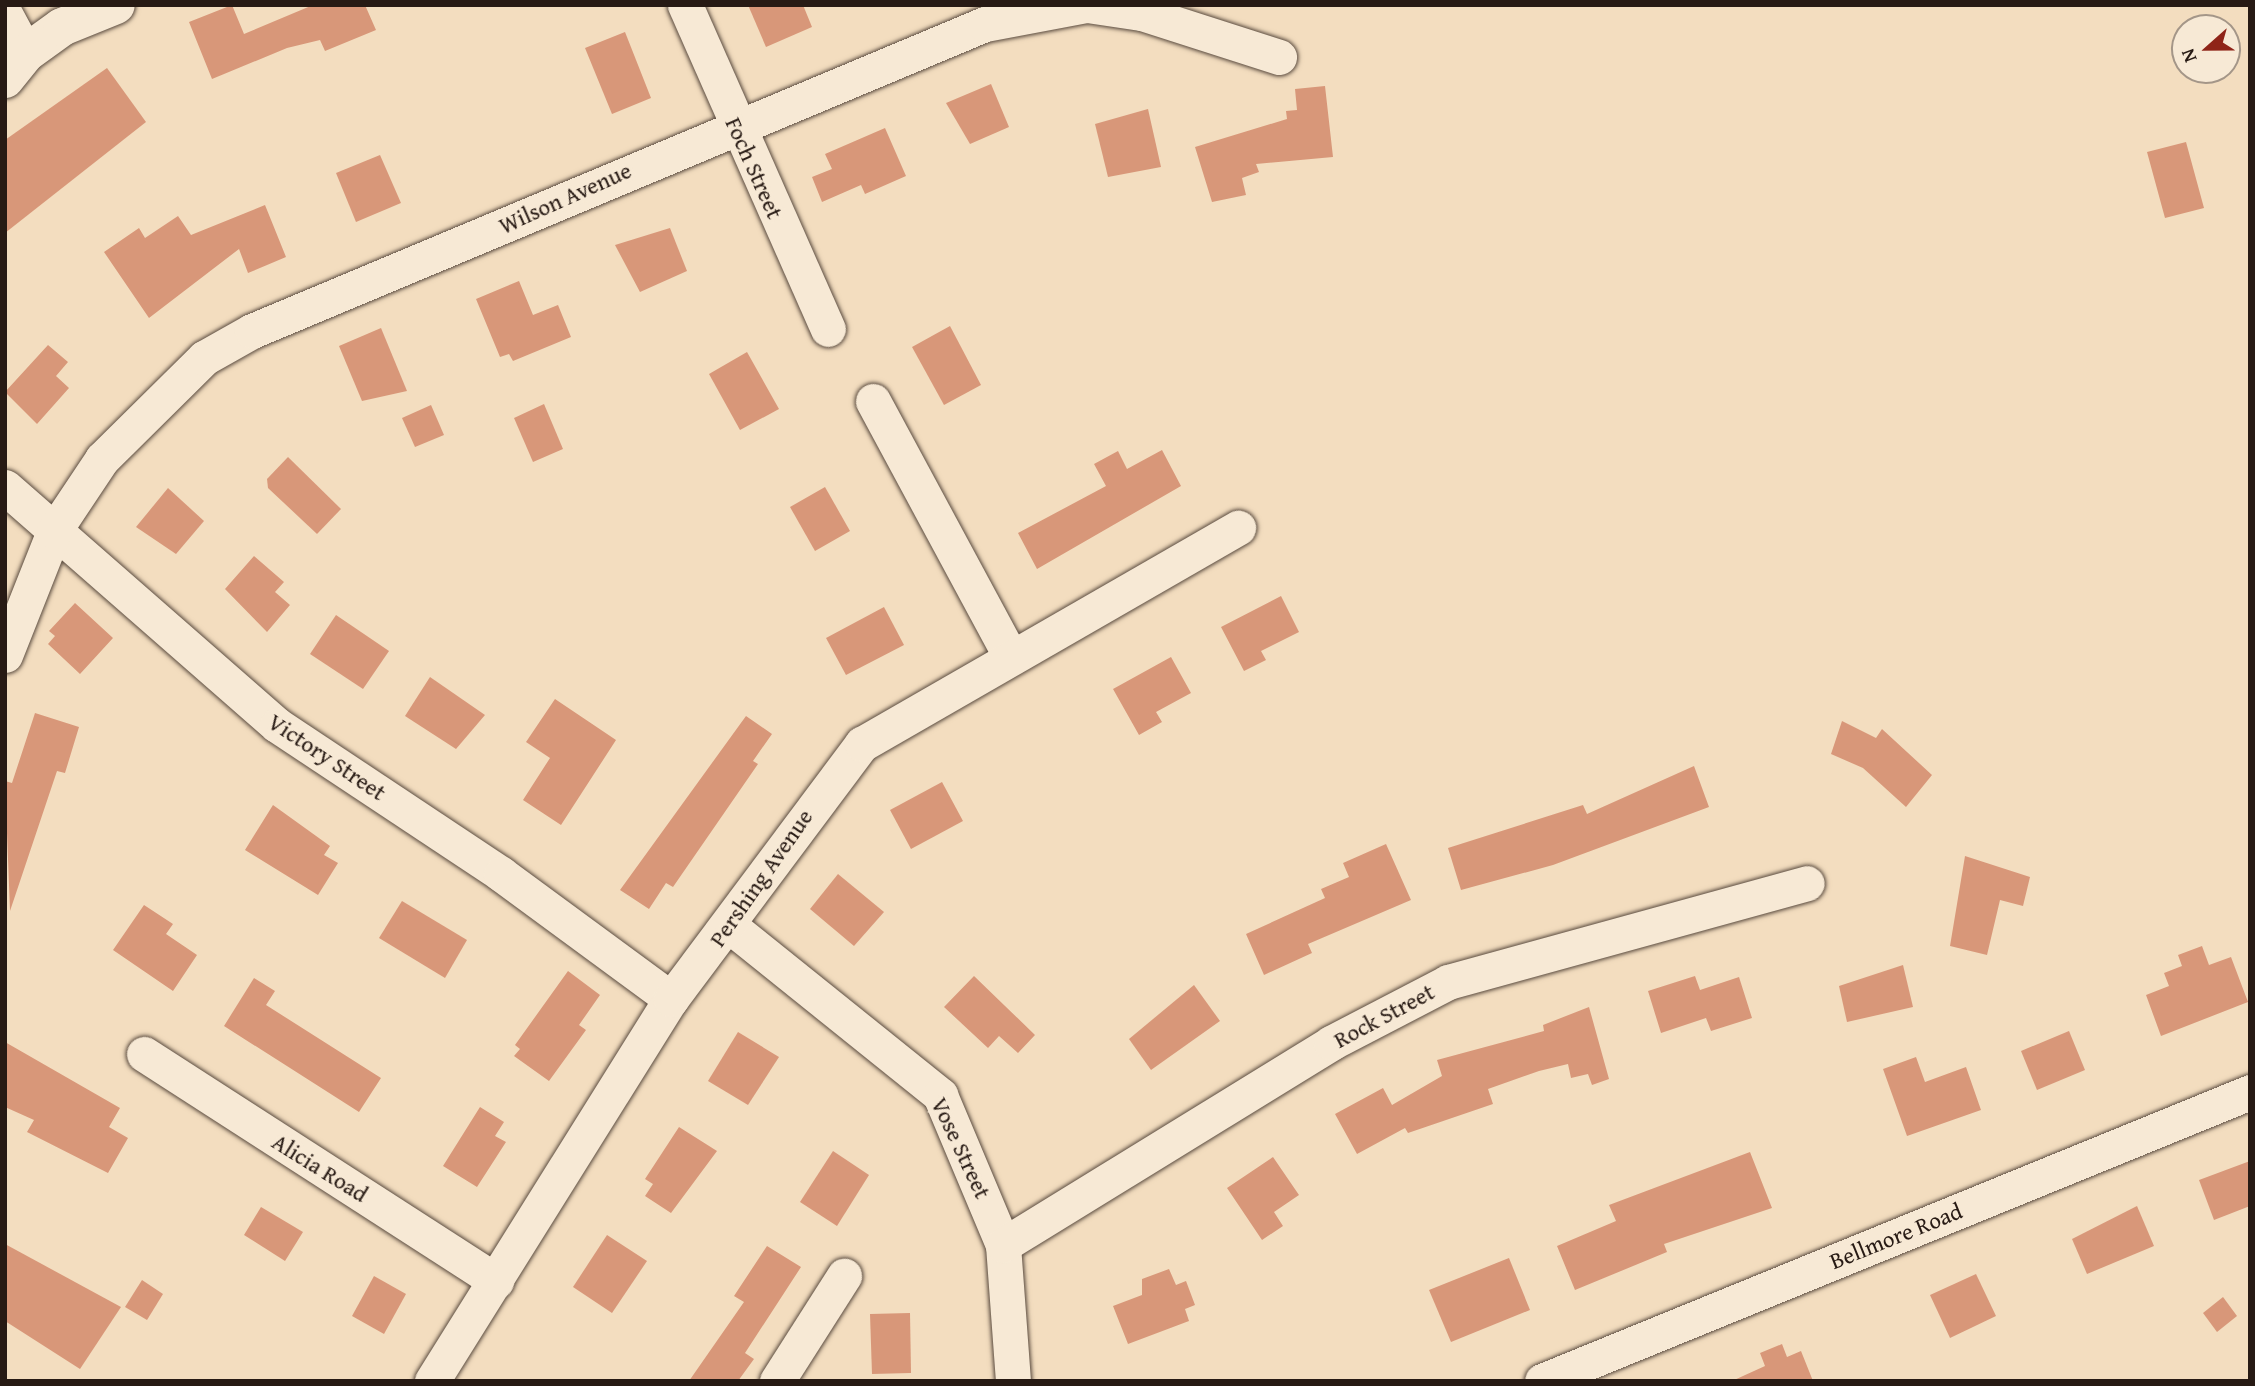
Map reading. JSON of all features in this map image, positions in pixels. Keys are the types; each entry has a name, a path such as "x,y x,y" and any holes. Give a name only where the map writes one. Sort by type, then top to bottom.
{"street":[{"path":"5,14 16,66 62,27 116,5"},
{"name":"Foch Street","path":"685,5 734,124 828,329"},
{"name":"Wilson Avenue","path":"5,655 54,531 102,459 204,358 304,307 734,124 985,24 1047,8 1142,13 1279,57"},
{"path":"873,401 1011,657"},
{"name":"Victory Street","path":"5,487 277,725 502,874 671,999"},
{"name":"Pershing Avenue","path":"432,1381 671,999 730,926 862,744 1238,528"},
{"name":"Rock Street","path":"1003,1245 1331,1043 1448,982 1807,883"},
{"name":"Vose Street","path":"730,926 940,1095 1003,1245 1013,1381"},
{"name":"Alicia Road","path":"144,1054 496,1281"},
{"name":"Bellmore Road","path":"1542,1381 2250,1092"},
{"path":"777,1381 844,1276"}],"building":[{"path":"232,5 244,34 313,5 365,5 376,30 325,51 320,40 287,48 212,79 189,22"},
{"path":"748,5 803,5 812,27 766,47"},
{"path":"625,32 651,98 612,114 585,48"},
{"path":"107,68 146,122 5,233 5,140"},
{"path":"991,84 1009,127 970,144 946,103"},
{"path":"1325,86 1333,157 1256,164 1259,172 1242,178 1246,195 1212,202 1195,147 1287,119 1286,111 1297,110 1295,89"},
{"path":"1148,109 1161,167 1108,177 1095,124"},
{"path":"885,128 906,176 865,194 861,185 822,202 812,177 832,169 825,154"},
{"path":"2186,142 2204,208 2165,218 2147,152"},
{"path":"380,155 401,203 356,222 336,173"},
{"path":"265,205 286,257 248,273 239,249 149,318 104,252 139,228 145,238 178,216 191,235"},
{"path":"670,228 687,271 640,292 615,245"},
{"path":"519,281 533,315 558,305 571,337 513,361 509,354 500,357 476,299"},
{"path":"950,326 981,385 944,405 912,347"},
{"path":"381,328 407,391 362,401 339,346"},
{"path":"48,345 68,362 56,376 69,388 37,424 5,392"},
{"path":"747,352 779,409 740,430 709,374"},
{"path":"544,404 563,449 533,462 514,418"},
{"path":"431,405 444,435 415,447 402,418"},
{"path":"1162,450 1181,486 1037,569 1018,533 1106,486 1094,464 1118,451 1127,469"},
{"path":"288,457 341,509 317,534 268,488 267,479"},
{"path":"825,487 850,531 815,551 790,507"},
{"path":"168,488 204,521 176,554 136,527"},
{"path":"254,556 284,582 275,592 290,605 267,632 225,589"},
{"path":"1281,596 1299,632 1261,651 1266,660 1244,671 1221,627"},
{"path":"75,603 113,638 80,674 48,644 55,636 49,631"},
{"path":"884,607 904,645 846,675 826,638"},
{"path":"336,615 389,651 363,689 310,654"},
{"path":"1171,657 1191,693 1156,712 1162,722 1139,735 1113,689"},
{"path":"430,677 485,715 456,749 405,716"},
{"path":"555,699 616,740 561,825 523,800 550,758 526,742"},
{"path":"35,713 79,727 65,773 57,771 10,911 5,781 12,783"},
{"path":"746,716 772,734 753,761 758,764 673,887 666,883 649,909 620,890"},
{"path":"1842,721 1876,738 1882,729 1932,775 1906,807 1863,768 1831,754"},
{"path":"1694,766 1709,807 1553,865 1461,890 1448,848 1583,805 1587,814"},
{"path":"942,782 963,821 911,849 890,810"},
{"path":"273,805 330,846 324,855 338,863 318,895 245,850"},
{"path":"1386,844 1411,900 1308,944 1312,953 1264,975 1246,934 1325,898 1321,889 1349,877 1343,863"},
{"path":"1965,856 2030,877 2023,906 2000,900 1987,955 1950,946"},
{"path":"838,874 884,912 854,946 810,909"},
{"path":"402,901 467,940 445,978 379,938"},
{"path":"144,905 173,924 166,934 197,955 173,991 113,950"},
{"path":"2202,946 2209,965 2231,957 2248,1002 2161,1036 2146,995 2169,986 2164,973 2182,966 2178,955"},
{"path":"1903,965 1913,1007 1847,1022 1839,986"},
{"path":"568,971 600,995 579,1025 586,1030 549,1081 514,1056 520,1049 515,1045"},
{"path":"974,976 1035,1035 1018,1053 999,1036 988,1048 944,1007"},
{"path":"1695,976 1700,990 1739,977 1752,1018 1711,1031 1706,1018 1661,1033 1648,991"},
{"path":"254,978 275,991 266,1005 381,1078 359,1112 224,1026"},
{"path":"1194,985 1220,1021 1151,1070 1129,1039"},
{"path":"1589,1007 1609,1079 1592,1085 1588,1074 1571,1078 1568,1064 1539,1071 1488,1089 1493,1104 1408,1133 1405,1128 1357,1154 1335,1114 1383,1088 1392,1105 1442,1076 1437,1060 1544,1031 1543,1025"},
{"path":"2069,1031 2085,1070 2037,1090 2021,1051"},
{"path":"738,1032 779,1057 748,1105 708,1081"},
{"path":"5,1042 120,1108 109,1127 128,1138 108,1173 27,1132 34,1120 5,1107"},
{"path":"1916,1057 1925,1082 1966,1067 1981,1110 1907,1136 1883,1069"},
{"path":"480,1107 504,1122 495,1136 506,1142 477,1187 443,1166"},
{"path":"679,1127 717,1151 671,1213 645,1196 653,1184 645,1179"},
{"path":"833,1151 869,1175 837,1226 800,1202"},
{"path":"1750,1152 1772,1208 1664,1244 1667,1252 1575,1290 1557,1246 1616,1221 1609,1205"},
{"path":"1273,1157 1299,1195 1274,1212 1283,1226 1262,1240 1227,1188"},
{"path":"2250,1161 2250,1206 2214,1220 2199,1180"},
{"path":"2137,1206 2154,1246 2087,1274 2072,1239"},
{"path":"261,1207 303,1232 285,1261 244,1235"},
{"path":"607,1235 647,1261 612,1313 573,1287"},
{"path":"5,1244 121,1307 80,1369 5,1321"},
{"path":"767,1246 801,1267 745,1353 754,1359 738,1381 689,1381 744,1302 734,1296"},
{"path":"1509,1258 1530,1310 1451,1342 1429,1290"},
{"path":"1169,1269 1176,1285 1186,1281 1195,1305 1185,1309 1189,1321 1128,1344 1113,1306 1142,1295 1142,1279"},
{"path":"1976,1274 1996,1316 1950,1338 1930,1295"},
{"path":"374,1276 406,1294 384,1334 352,1316"},
{"path":"142,1280 163,1294 147,1320 125,1307"},
{"path":"2223,1297 2237,1316 2217,1332 2203,1313"},
{"path":"910,1313 911,1373 872,1374 870,1314"},
{"path":"1782,1344 1787,1357 1801,1351 1813,1381 1732,1381 1765,1366 1760,1353"}]}
